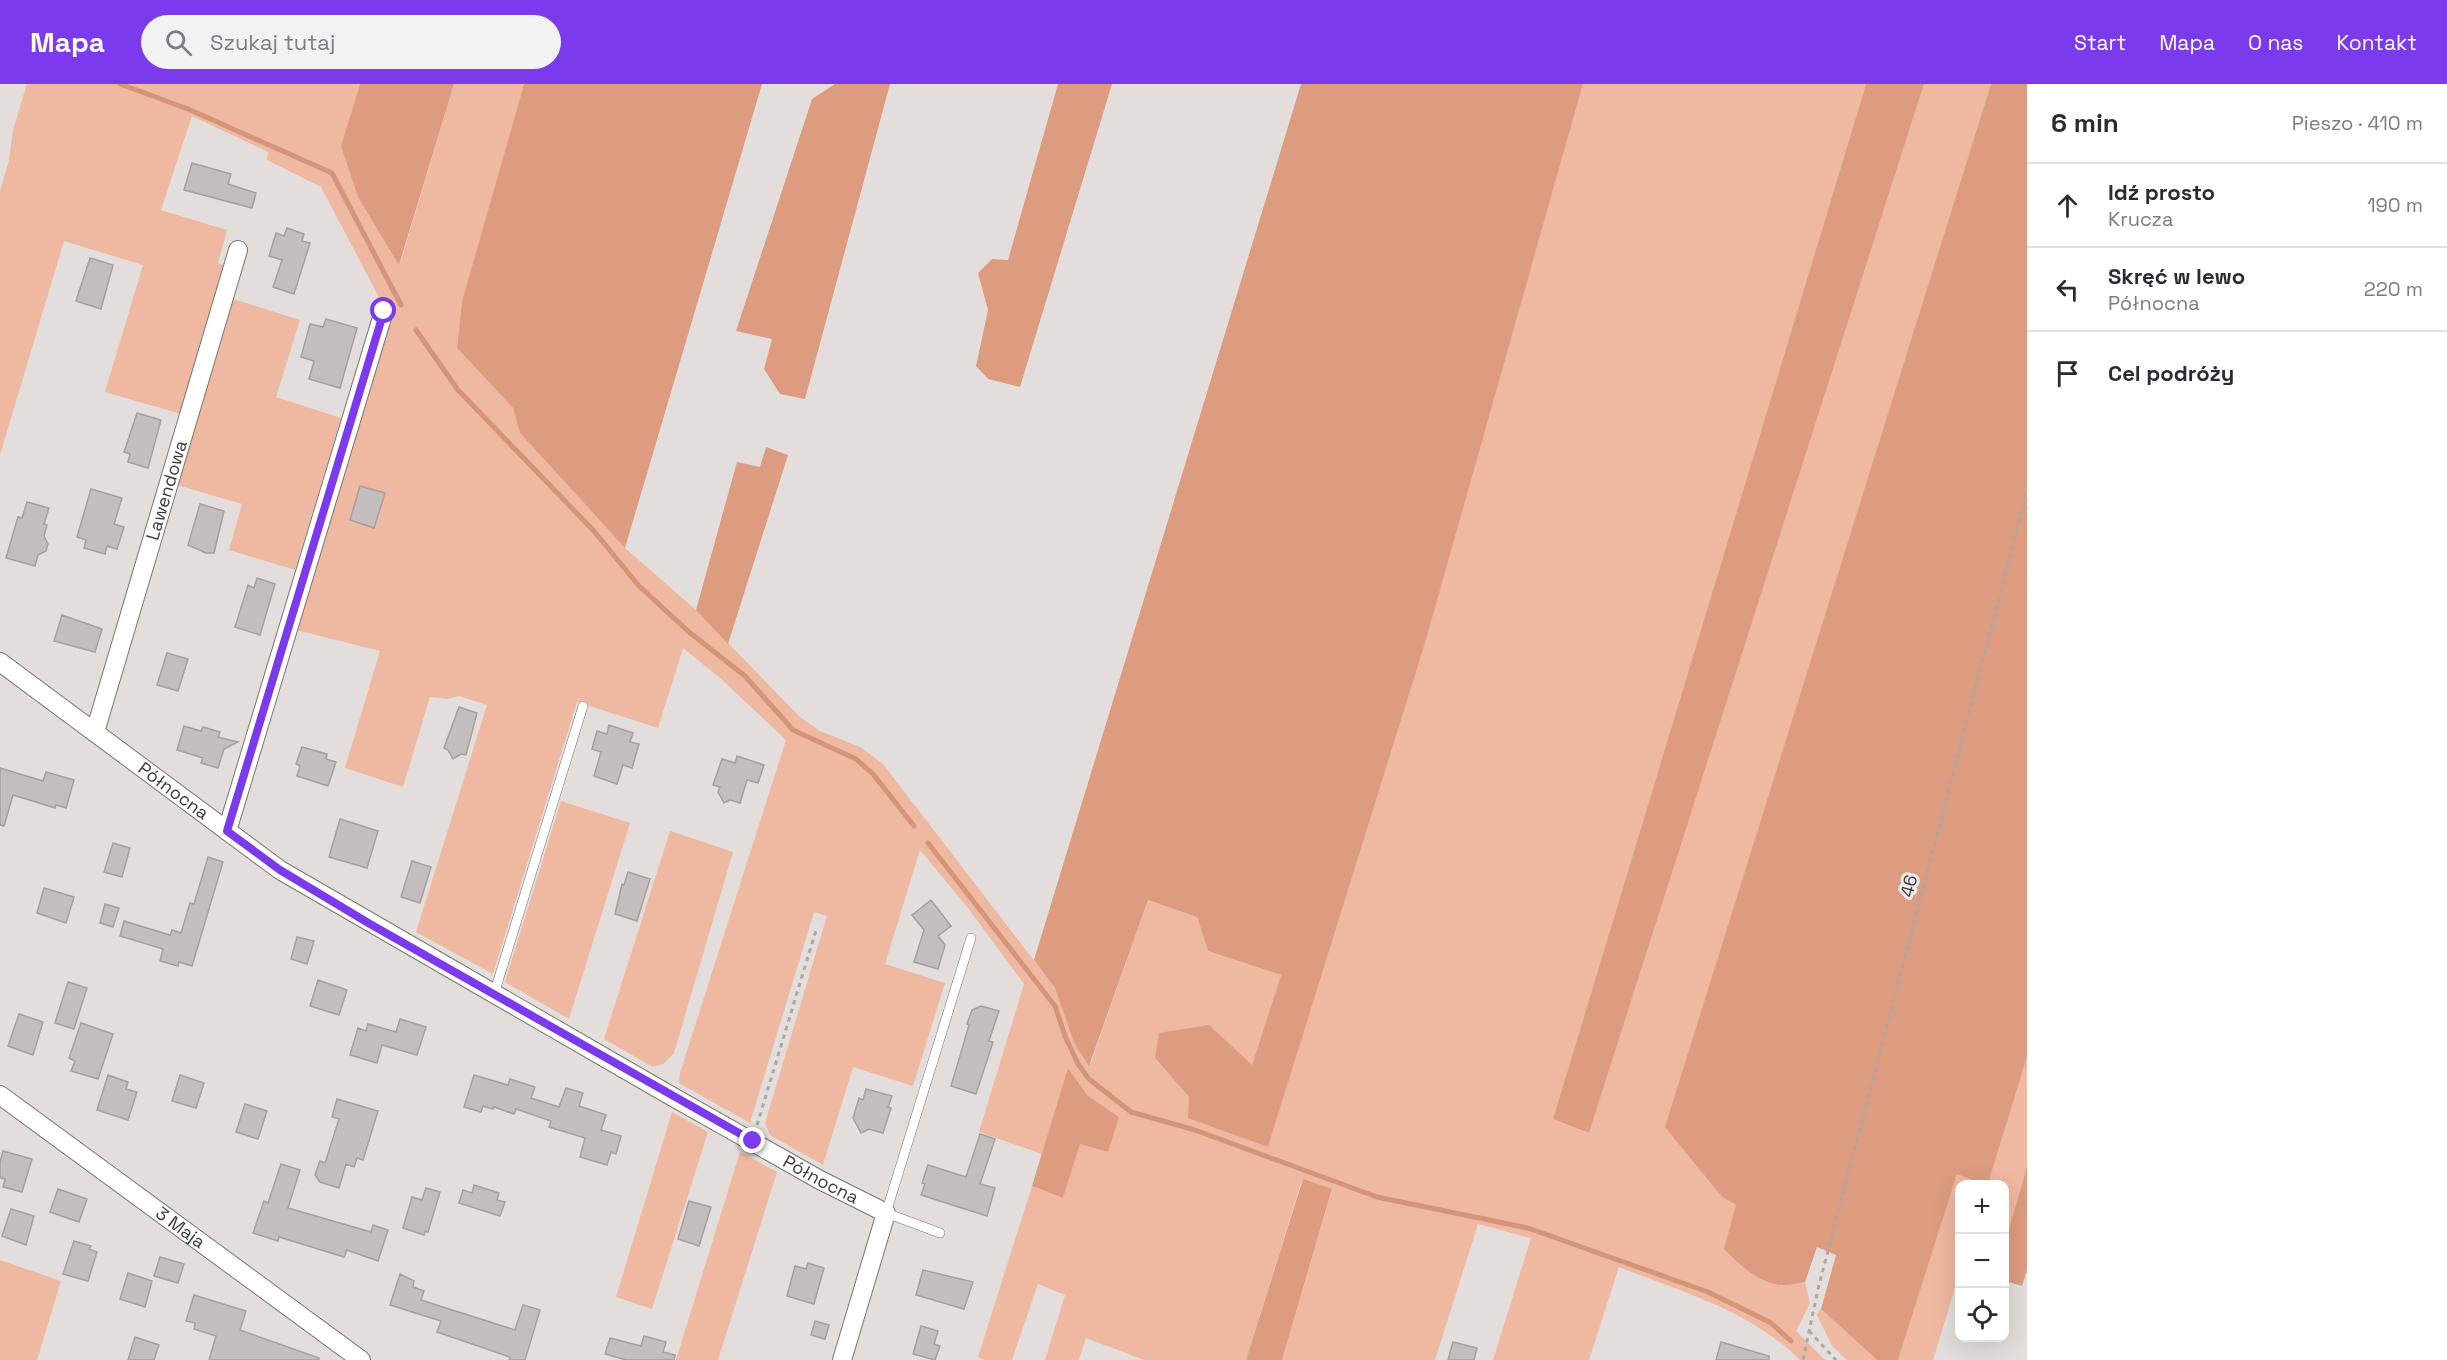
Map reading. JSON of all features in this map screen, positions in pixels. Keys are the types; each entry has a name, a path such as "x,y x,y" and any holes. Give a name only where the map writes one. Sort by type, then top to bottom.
{"street":[{"name":"Lawendowa","path":"95,732 238,250"},
{"path":"227,831 384,311"},
{"name":"Północna","path":"0,662 280,870 820,1180 886,1213"},
{"name":"3 Maja","path":"0,1095 361,1360"},
{"path":"842,1360 886,1213"}],"lane":[{"path":"495,994 583,706"},
{"path":"886,1213 971,938"},
{"name":"Północna","path":"886,1213 940,1233"}],"path":[{"name":"46","path":"1803,1360 1818,1289 2027,490"},
{"path":"753,1141 817,927"},
{"path":"1809,1331 1836,1360"}],"shaded area":[{"path":"27,84 360,84 341,146 400,264 454,84 524,84 462,301 457,348 513,408 520,433 625,548 696,610 800,717 820,731 860,747 883,764 1055,988 1074,1043 1090,1065 1148,900 1197,917 1208,951 1281,975 1252,1065 1155,1058 1189,1097 1268,1147 1426,640 1583,84 1866,84 1553,1119 1589,1133 1924,84 1991,84 1666,1127 1722,1197 1736,1205 1781,1286 1805,1282 1810,1303 1796,1331 1825,1360 1800,1360 1760,1328 1715,1304 1619,1267 1589,1360 1493,1360 1531,1238 1478,1224 1435,1360 1282,1360 1332,1190 1302,1180 1246,1360 1144,1360 1086,1338 1079,1360 1045,1360 1065,1295 1038,1284 1012,1360 984,1360 978,1357 1032,1186 1063,1198 1080,1143 1119,1117 1087,1095 1068,1069 1042,1154 979,1132 1024,984 968,908 920,850 885,964 945,983 913,1086 853,1067 823,1165 770,1135 765,1123 827,916 814,912 750,1123 679,1083 680,1073 786,740 720,678 683,648 658,728 577,702 493,974 416,932 487,705 459,696 448,699 430,697 403,787 345,768 380,651 296,630 391,320 321,187 267,160 268,152 192,116 161,210 227,230 218,263 225,266 181,414 105,392 143,265 64,241 0,455 0,191 9,160 13,130"},
{"path":"360,84 454,84 399,265 358,197 341,146"},
{"path":"524,84 762,84 625,548 520,433 513,408 457,348 462,301"},
{"path":"835,84 890,84 805,399 780,394 764,369 772,339 736,331 812,99"},
{"path":"1058,84 1112,84 1020,387 988,379 976,366 988,310 978,273 992,259 1008,260"},
{"path":"1301,84 1583,84 1426,640 1268,1147 1188,1118 1189,1097 1155,1058 1159,1033 1209,1025 1252,1065 1281,975 1208,951 1197,917 1148,900 1089,1066 1074,1043 1055,988 1034,960"},
{"path":"1866,84 1924,84 1589,1133 1553,1119"},
{"path":"1991,84 2027,84 2027,1057 1989,1180 1973,1180 1957,1174 1898,1360 1877,1360 1821,1309 1836,1255 1817,1247 1805,1282 1781,1285 1757,1277 1724,1249 1736,1205 1722,1197 1665,1127"},
{"path":"233,299 300,320 276,397 341,418 295,570 229,550 242,504 177,485"},
{"path":"766,447 788,455 728,644 696,610 737,462 760,467"},
{"path":"561,801 630,823 569,1019 505,982"},
{"path":"670,831 733,852 674,1053 663,1064 653,1067 604,1039"},
{"path":"2027,1057 2027,1167 2009,1228 2009,1180 1989,1180"},
{"path":"1068,1068 1087,1095 1119,1117 1108,1152 1080,1144 1063,1198 1032,1186"},
{"path":"672,1112 708,1132 652,1309 616,1297"},
{"path":"740,1152 777,1172 718,1360 676,1360"},
{"path":"2027,1167 2027,1270 2022,1286 2009,1282 2009,1228"},
{"path":"1957,1173 1974,1180 1955,1180 1955,1288 1933,1360 1898,1360"},
{"path":"1303,1179 1332,1189 1282,1360 1246,1360"},
{"path":"0,1260 61,1281 37,1360 0,1360"},
{"path":"1821,1309 1877,1360 1847,1360 1832,1346 1817,1315"}],"building":[{"path":"192,163 231,174 228,184 256,193 252,208 184,190"},
{"path":"287,228 304,234 302,241 310,243 294,294 273,287 282,260 269,256 276,233 284,236"},
{"path":"90,258 113,265 101,309 76,301"},
{"path":"326,319 357,328 340,388 309,379 314,361 301,357 310,324 323,327"},
{"path":"137,413 161,420 148,468 128,462 130,454 124,452"},
{"path":"360,486 385,493 374,528 350,520"},
{"path":"91,489 122,498 114,524 124,527 117,549 107,546 105,554 84,548 86,540 77,537"},
{"path":"27,502 49,508 44,524 47,525 44,536 48,544 46,551 38,555 35,566 6,558 18,517 22,518"},
{"path":"200,504 224,511 214,553 206,553 188,545"},
{"path":"257,578 275,584 260,635 235,627 248,585 254,588"},
{"path":"62,615 102,629 95,652 54,641"},
{"path":"167,653 188,659 178,691 157,685"},
{"path":"459,707 477,713 466,755 461,754 453,759 448,750 444,748"},
{"path":"609,725 633,733 630,742 639,744 632,768 623,765 617,784 594,776 601,752 592,749 597,731 607,734"},
{"path":"184,726 201,731 203,727 220,732 218,737 238,742 224,749 218,768 201,763 203,758 177,750"},
{"path":"302,747 327,754 326,759 336,762 328,786 297,776 300,766 296,764"},
{"path":"737,756 764,765 758,783 747,780 740,803 730,800 724,803 718,792 720,787 713,785 722,759 735,763"},
{"path":"0,768 43,781 46,772 74,780 66,808 56,805 55,808 13,795 4,826 0,825"},
{"path":"340,819 378,831 367,868 329,857"},
{"path":"113,843 130,848 122,877 104,872"},
{"path":"208,857 223,862 192,966 179,962 178,966 160,961 163,949 120,936 124,921 170,935 172,930 181,933 190,903 194,904"},
{"path":"412,861 431,867 420,903 401,897"},
{"path":"628,872 650,879 637,921 615,914 622,884 624,885"},
{"path":"44,888 74,897 66,923 37,913"},
{"path":"931,900 951,926 938,936 945,945 938,969 914,962 924,930 912,915"},
{"path":"105,904 119,908 113,927 100,923"},
{"path":"297,937 314,941 307,964 291,959"},
{"path":"318,980 347,990 339,1015 310,1006"},
{"path":"68,982 87,988 74,1029 55,1023"},
{"path":"981,1006 999,1011 989,1041 993,1042 976,1094 951,1086 972,1010"},
{"path":"19,1014 43,1022 33,1055 8,1046"},
{"path":"400,1019 426,1027 417,1055 382,1045 377,1063 350,1055 358,1028 366,1031 368,1024 396,1032"},
{"path":"81,1023 113,1034 98,1079 71,1071 75,1061 69,1058"},
{"path":"108,1075 128,1082 126,1089 137,1092 128,1120 97,1110"},
{"path":"180,1075 204,1083 196,1108 172,1101"},
{"path":"474,1075 508,1085 510,1079 535,1087 531,1098 559,1107 566,1088 583,1093 579,1106 606,1115 601,1130 621,1136 616,1154 611,1152 607,1165 580,1157 585,1138 549,1127 551,1121 516,1109 514,1114 494,1107 493,1109 483,1106 481,1112 464,1107"},
{"path":"866,1089 892,1096 888,1107 891,1108 883,1133 869,1129 861,1133 853,1118 859,1098 863,1100"},
{"path":"337,1099 378,1111 363,1160 357,1158 354,1167 346,1164 339,1188 320,1182 315,1175 320,1161 325,1163 339,1119 332,1117"},
{"path":"245,1104 267,1111 258,1139 236,1132"},
{"path":"980,1134 995,1139 980,1184 995,1188 987,1216 921,1195 928,1165 966,1177"},
{"path":"3,1151 32,1159 22,1192 3,1187 5,1179 0,1178 0,1162"},
{"path":"281,1164 300,1170 288,1208 371,1232 373,1225 388,1230 378,1261 347,1250 344,1257 279,1237 278,1241 253,1233 264,1201 268,1203"},
{"path":"474,1185 499,1193 497,1200 505,1202 500,1216 459,1203 463,1190 472,1193"},
{"path":"426,1188 440,1192 428,1232 425,1231 424,1235 403,1228 412,1197 422,1200"},
{"path":"58,1189 87,1199 79,1222 50,1212"},
{"path":"689,1201 711,1207 699,1246 678,1239"},
{"path":"11,1209 34,1216 26,1245 2,1236"},
{"path":"74,1241 91,1246 89,1249 97,1252 88,1281 63,1274"},
{"path":"160,1257 184,1264 178,1283 154,1276"},
{"path":"808,1263 824,1268 814,1304 787,1296 795,1266 806,1269"},
{"path":"923,1270 973,1282 964,1309 916,1295"},
{"path":"128,1273 152,1281 145,1307 120,1299"},
{"path":"400,1274 414,1281 413,1287 424,1291 421,1300 515,1330 523,1305 540,1310 525,1360 509,1360 510,1357 437,1332 441,1321 390,1305"},
{"path":"194,1295 246,1311 240,1330 319,1358 319,1360 209,1360 216,1336 194,1329 195,1323 186,1321"},
{"path":"815,1321 829,1325 825,1339 811,1335"},
{"path":"921,1326 938,1331 934,1344 940,1346 935,1360 913,1354"},
{"path":"644,1336 666,1342 663,1352 675,1355 674,1360 626,1360 605,1354 610,1338 641,1346"},
{"path":"135,1337 159,1345 154,1360 128,1360"},
{"path":"1453,1342 1477,1348 1474,1360 1448,1360"},
{"path":"1721,1342 1769,1356 1769,1360 1716,1360"}],"waterway":[{"path":"120,84 188,109 332,173 401,305"},
{"path":"416,330 458,390 593,530 639,586 689,632 745,676 793,730 856,759 873,774 914,826"},
{"path":"928,843 1055,1006 1078,1064 1089,1079 1131,1112 1195,1130 1377,1197 1528,1228 1708,1292 1771,1323 1791,1341"}],"route":[{"path":"384,311 227,831 280,870 370,924 753,1141"}]}
